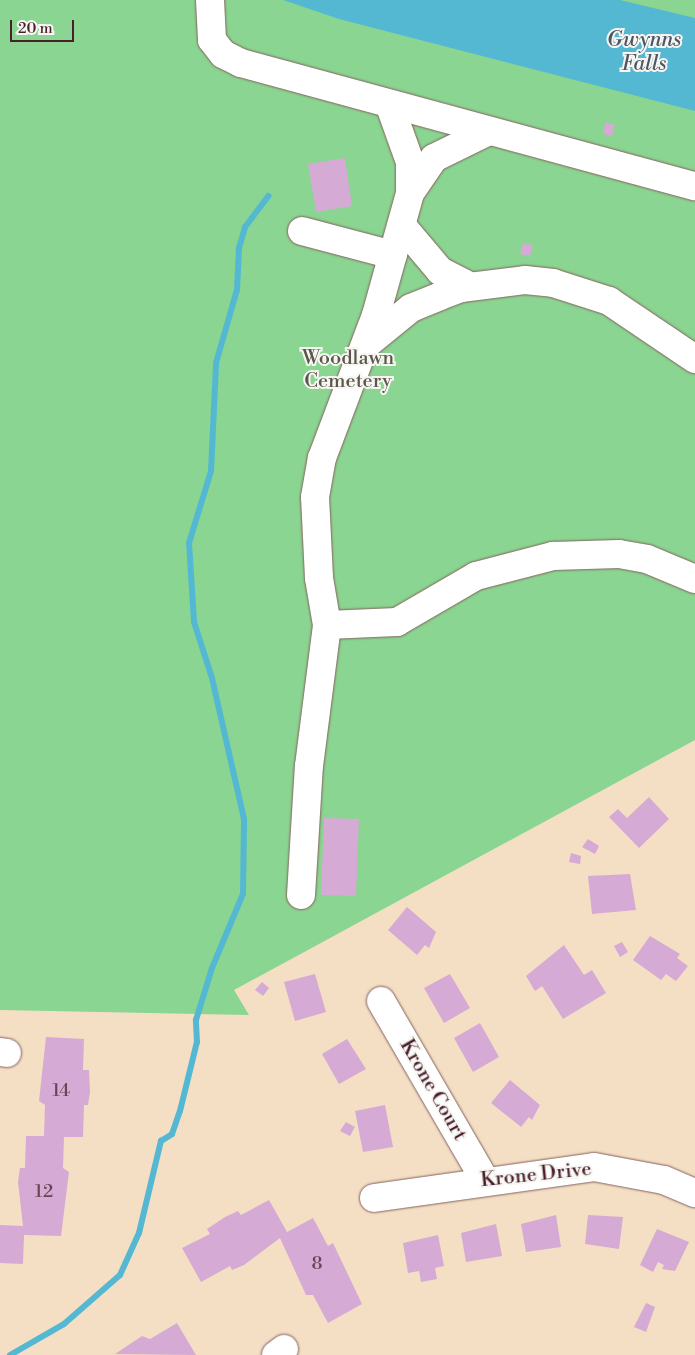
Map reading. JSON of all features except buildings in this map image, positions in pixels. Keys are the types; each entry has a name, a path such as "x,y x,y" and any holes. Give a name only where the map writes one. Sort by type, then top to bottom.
{"street":[{"path":"210,0 212,40 223,54 390,106 695,186"},
{"path":"300,895 308,773 327,625 319,578 315,498 337,410 366,345 403,227 410,193 410,162 390,106"},
{"path":"410,193 434,158 487,132"},
{"path":"403,227 440,271 470,286"},
{"path":"302,231 393,256"},
{"path":"366,345 411,308 470,286 525,280 583,291 634,315 695,359"},
{"path":"327,625 397,622 476,576 553,556 619,554 647,559 695,579"},
{"name":"Krone Court","path":"382,1001 484,1179"},
{"name":"Krone Drive","path":"374,1198 484,1179 594,1167 664,1180 695,1193"}],"green space":[{"name":"Woodlawn Cemetery","path":"0,0 695,0 695,740 234,990 249,1015 0,1010"}],"water":[{"name":"Gwynns Falls","path":"283,0 620,0 695,18 695,111 339,19"}],"waterway":[{"path":"10,1355 64,1324 120,1275 139,1233 161,1141 172,1134 180,1111 197,1042 196,1020 212,968 243,894 244,819 212,678 194,622 189,543 211,471 216,363 237,290 239,248 245,227 268,196"}]}
